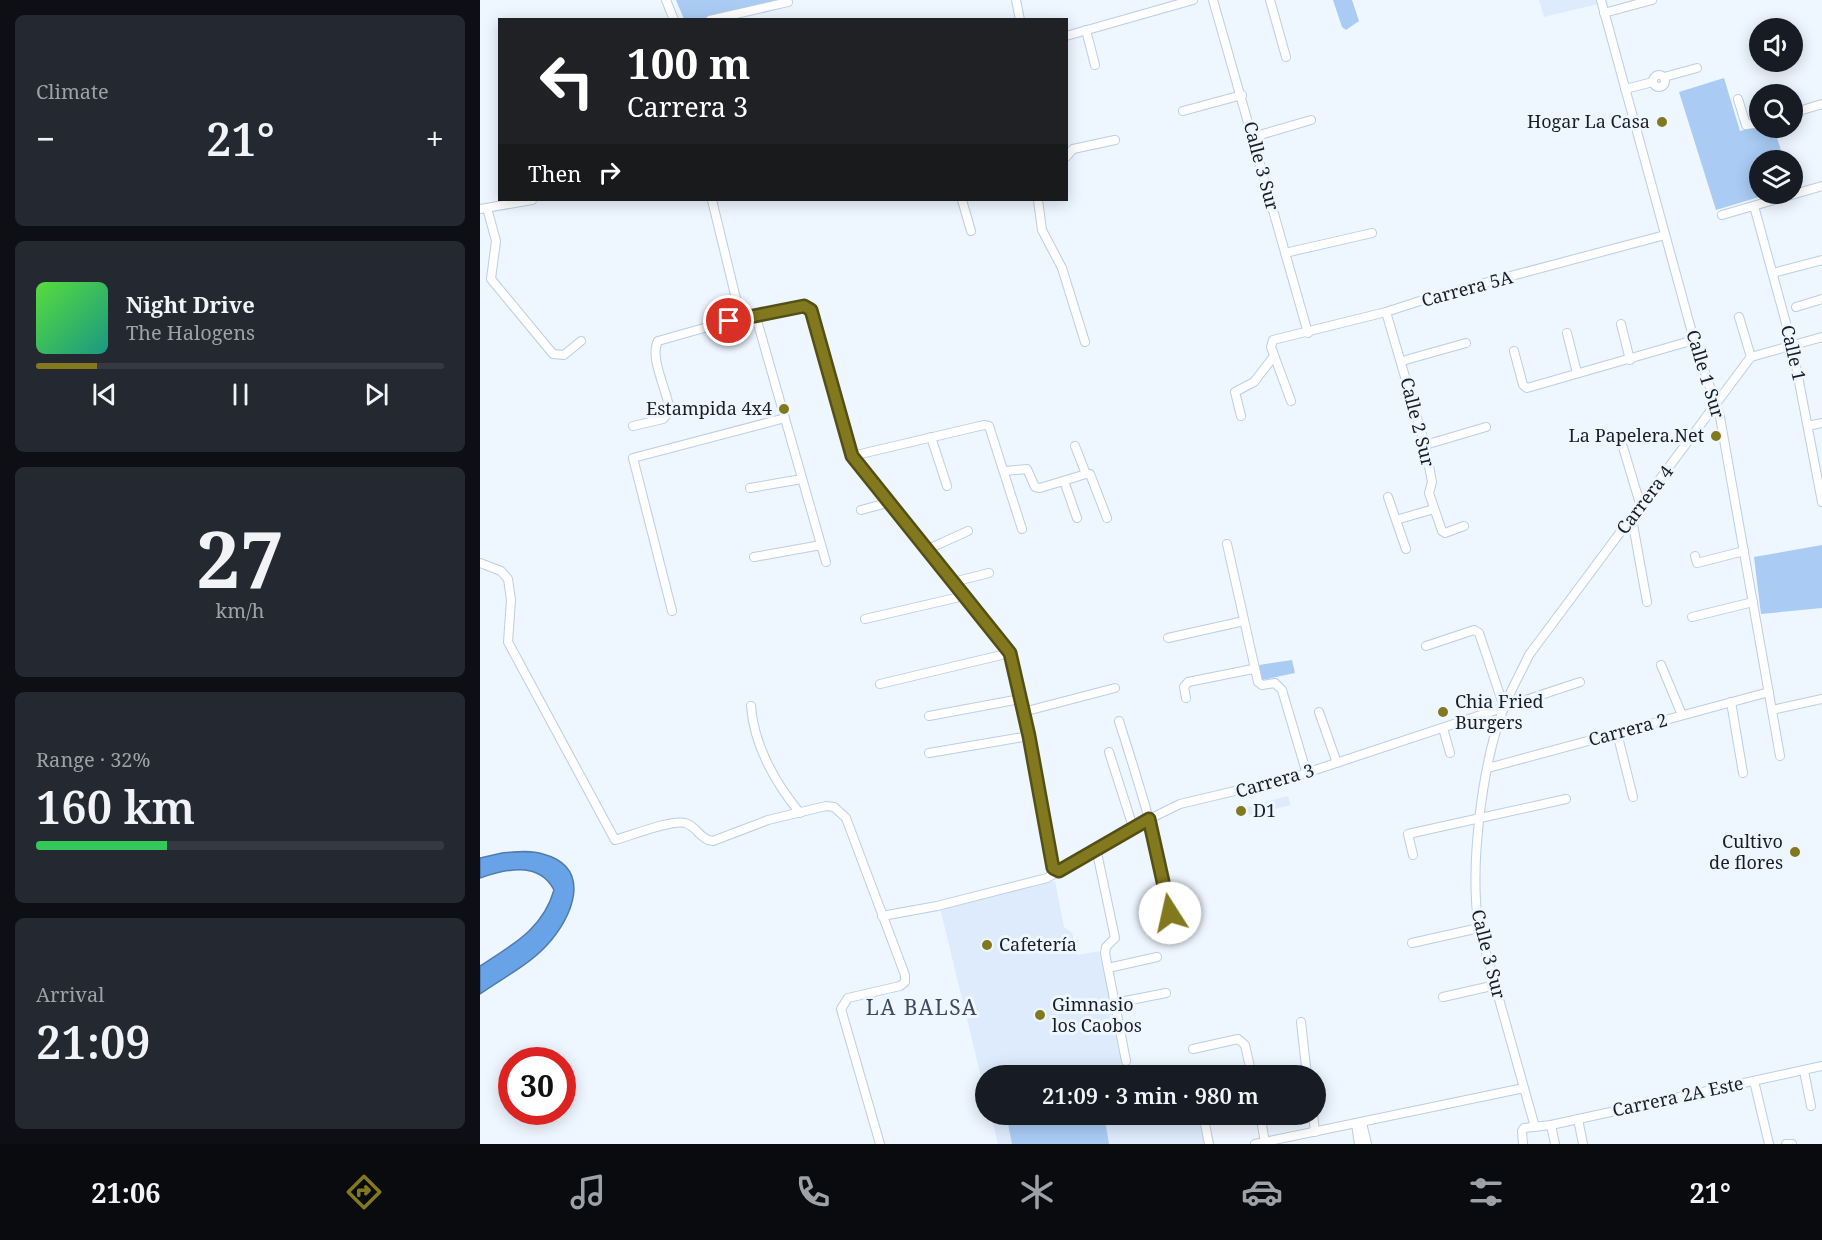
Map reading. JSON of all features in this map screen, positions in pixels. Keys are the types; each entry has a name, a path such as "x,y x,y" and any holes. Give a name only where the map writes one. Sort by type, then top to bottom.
{"street":[{"path":"666,0 673,18"},
{"path":"1016,0 1020,18"},
{"path":"1068,35 1193,0"},
{"name":"Calle 3 Sur","path":"1213,0 1242,95 1308,333"},
{"path":"1270,0 1286,57"},
{"name":"Calle 1 Sur","path":"1601,0 1616,42 1625,88 1694,340 1720,417 1780,756"},
{"path":"1604,13 1652,0"},
{"path":"719,18 788,2"},
{"path":"1086,30 1095,65"},
{"path":"1625,88 1653,82 1656,86 1662,86 1665,82 1664,77 1697,68"},
{"path":"1184,111 1242,95"},
{"path":"1738,99 1746,125 1749,125"},
{"path":"1803,110 1822,104"},
{"path":"1253,137 1311,120"},
{"path":"1068,155 1073,149 1115,140"},
{"path":"1722,215 1822,186"},
{"path":"526,201 484,208 496,241 490,279 554,354 564,355 581,341"},
{"path":"712,201 739,311 744,317"},
{"path":"962,201 970,231"},
{"path":"1038,201 1042,230 1062,268 1085,342"},
{"name":"Calle 1","path":"1754,206 1792,345 1822,502"},
{"path":"1285,253 1372,233"},
{"name":"Carrera 5A","path":"1274,356 1271,343 1273,340 1386,312 1490,279 1665,235"},
{"path":"1773,273 1822,260"},
{"path":"1796,307 1822,299"},
{"path":"633,426 663,419 669,411 667,391 654,356 658,341 744,317 756,317 804,306 811,310 852,456 887,503 1010,653 1029,736 1055,871"},
{"name":"Calle 2 Sur","path":"1386,312 1425,444 1432,482 1429,492 1434,509 1443,532 1464,526"},
{"path":"756,317 826,562"},
{"path":"1739,317 1751,357 1822,337"},
{"path":"1621,324 1630,360"},
{"path":"1567,333 1577,373"},
{"path":"1514,351 1524,387 1630,360 1694,340"},
{"path":"1401,361 1466,343"},
{"path":"1274,356 1291,401"},
{"path":"1241,416 1235,392 1254,382 1274,356"},
{"name":"Carrera 4","path":"1504,707 1529,655 1751,357"},
{"path":"672,611 633,458 785,418"},
{"path":"1808,426 1822,423"},
{"path":"852,456 984,425 989,426 1022,529"},
{"path":"1425,444 1486,427"},
{"path":"930,437 947,486"},
{"path":"1075,447 1086,474 1094,480 1107,518"},
{"path":"1623,447 1641,507"},
{"path":"1005,471 1027,469 1037,488 1086,474"},
{"path":"750,488 802,479"},
{"path":"1064,481 1077,518"},
{"path":"1388,497 1406,549"},
{"path":"861,510 887,503"},
{"path":"1396,520 1434,509"},
{"path":"1632,519 1647,602"},
{"path":"926,549 968,531"},
{"path":"1227,544 1253,669 1260,685 1275,683 1282,690 1306,771"},
{"path":"754,557 821,545"},
{"path":"1695,556 1697,563 1744,551"},
{"path":"480,563 501,571 508,579 511,600 508,642 615,840 678,822 690,825 706,841 712,841 768,819 826,806 840,811 846,818 905,975 905,982 900,986 848,998 842,1003 841,1009 880,1144"},
{"path":"953,582 988,573"},
{"path":"865,619 964,596"},
{"path":"1692,617 1753,602"},
{"path":"1168,638 1244,621"},
{"path":"1426,646 1474,630 1479,633 1504,707"},
{"path":"880,684 1010,653"},
{"path":"1661,665 1682,715"},
{"path":"1186,698 1184,687 1188,682 1253,669"},
{"name":"Carrera 3","path":"882,916 1018,887 1047,878 1055,871 1133,827 1180,804 1243,790 1337,763 1580,682"},
{"path":"1023,712 1115,688"},
{"name":"Carrera 2","path":"1488,768 1768,692"},
{"path":"929,717 1020,699"},
{"path":"1773,710 1822,699"},
{"path":"1731,702 1743,774"},
{"path":"751,706 753,724 765,755 783,792 800,813"},
{"name":"Calle 3 Sur","path":"1504,707 1488,768 1480,819 1475,904 1479,928 1535,1127"},
{"path":"1320,712 1337,763"},
{"path":"1119,721 1149,819 1170,909 1166,918 1154,923"},
{"path":"1443,728 1450,753"},
{"path":"1617,733 1633,797"},
{"path":"929,753 1029,736"},
{"path":"1109,752 1133,827"},
{"path":"1413,855 1408,834 1566,799"},
{"path":"1096,848 1115,938 1105,951 1126,1061"},
{"path":"1412,943 1479,928"},
{"path":"1108,968 1157,957"},
{"path":"1443,997 1496,984"},
{"path":"1114,1003 1166,993"},
{"path":"1301,1022 1306,1065"},
{"path":"1193,1049 1238,1039 1245,1045 1250,1065"},
{"name":"Carrera 2A Este","path":"1535,1127 1822,1066"},
{"path":"1804,1071 1811,1106"},
{"path":"1754,1081 1768,1144"},
{"path":"1255,1144 1524,1088"},
{"path":"1578,1119 1583,1144"},
{"path":"1359,1123 1359,1144"},
{"path":"1359,1123 1366,1144"},
{"path":"1205,1125 1209,1144"},
{"path":"1262,1125 1265,1142"},
{"path":"1314,1125 1315,1132"},
{"path":"1551,1125 1555,1144"},
{"path":"1523,1144 1521,1131 1535,1127"},
{"path":"1786,1144 1792,1144"}],"shaded area":[{"path":"676,0 783,0 715,18 684,18"},
{"path":"1333,0 1352,0 1359,21 1346,30 1342,27"},
{"path":"1539,0 1601,0 1602,3 1544,17"},
{"path":"1724,78 1740,131 1749,129 1749,138 1777,138 1781,150 1749,150 1749,200 1716,210 1679,92"},
{"path":"1822,545 1822,608 1761,614 1754,557"},
{"path":"1292,660 1295,673 1262,680 1259,665"},
{"path":"1288,796 1291,805 1249,815 1247,807"},
{"name":"Gimnasio los Caobos","path":"1055,881 1064,927 1072,933 1078,955 1099,951 1126,1065 978,1065 940,908"},
{"path":"993,1125 1201,1125 1206,1144 998,1144"},
{"path":"1008,1125 1106,1125 1109,1144 1012,1144"}],"water":[{"path":"533,852 559,861 569,870 574,895 564,921 547,945 523,965 480,994 480,966 515,943 534,926 549,904 554,890 548,881 531,871 511,870 480,878 480,858 502,853"}],"place":[{"name":"Hogar La Casa","path":"1662,122"},
{"name":"Estampida 4x4","path":"784,409"},
{"name":"La Papelera.Net","path":"1716,436"},
{"name":"Chia Fried Burgers","path":"1443,712"},
{"name":"D1","path":"1241,811"},
{"name":"Cultivo de flores","path":"1795,852"},
{"name":"Cafetería","path":"987,945"},
{"name":"Gimnasio los Caobos","path":"1040,1015"}],"district":[{"name":"LA BALSA","path":"922,1008"}],"route":[{"path":"729,321 804,306 811,310 842,415 848,449 852,456 887,503 1005,643 1010,653 1029,736 1053,868 1059,871 1149,819 1170,913"}]}
